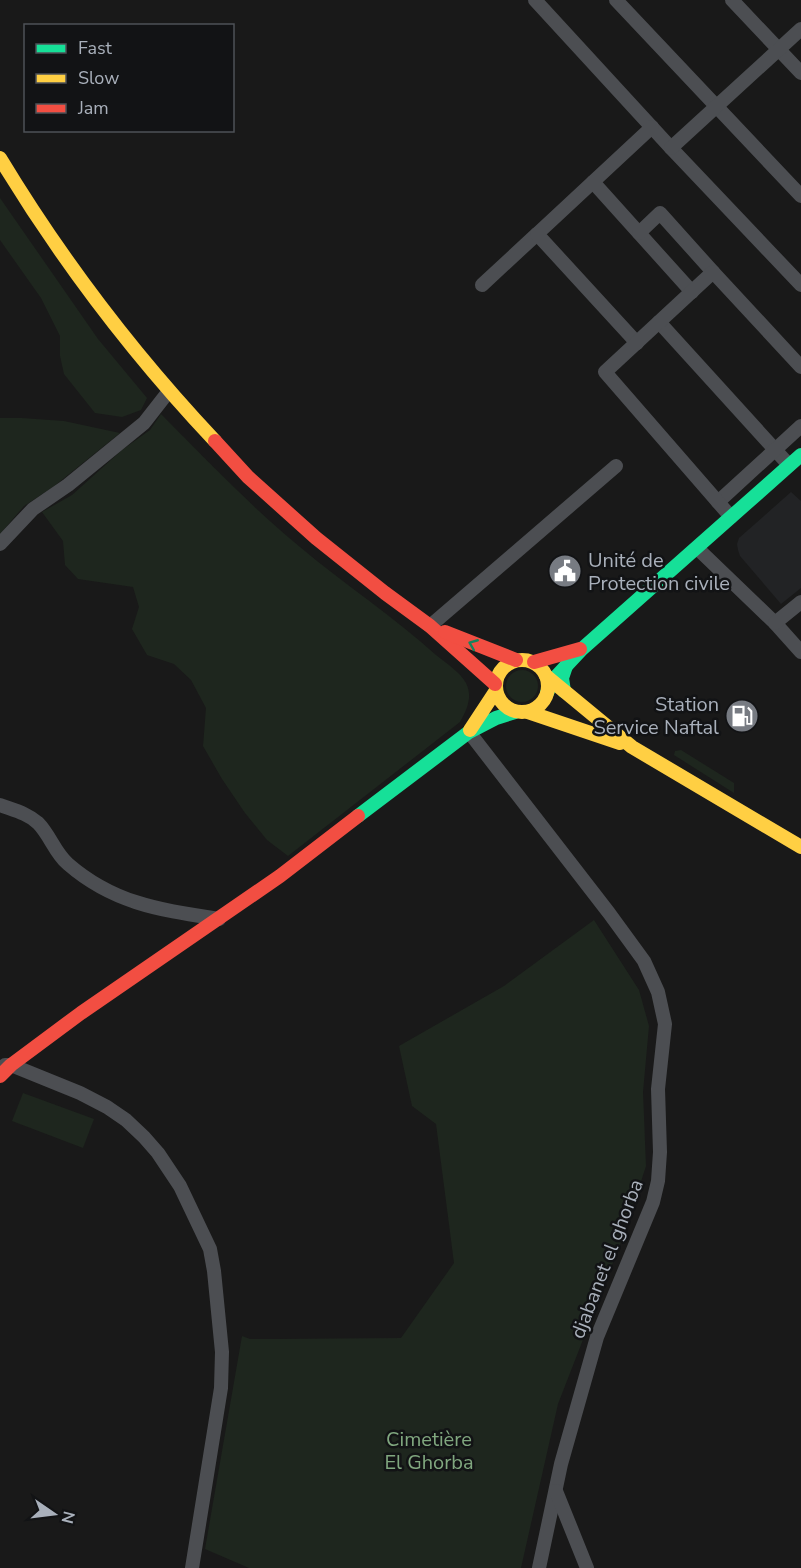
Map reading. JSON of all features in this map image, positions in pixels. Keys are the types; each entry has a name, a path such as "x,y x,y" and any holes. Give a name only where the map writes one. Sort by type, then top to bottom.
{"main road":[{"path":"0,158 29,206 117,328 169,391 248,477 316,538 430,626 495,688 502,705 508,710 521,712 632,747"},
{"path":"0,1076 5,1065 280,876 469,732 496,718 540,705 549,684 582,649 801,454"},
{"path":"430,626 516,660"},
{"path":"534,663 582,649"},
{"path":"469,732 495,688 497,675 502,668 516,660 534,663 541,668 549,684 564,691 632,747 801,848"},
{"path":"564,691 562,678 566,666"}],"street":[{"path":"535,0 801,285"},
{"path":"616,0 801,196"},
{"path":"732,0 801,73"},
{"path":"671,148 801,29"},
{"path":"482,285 652,127"},
{"path":"593,182 692,292"},
{"path":"639,233 660,213 801,367"},
{"path":"537,234 637,343"},
{"path":"713,272 605,372 731,517"},
{"path":"659,322 789,465"},
{"path":"0,544 33,509 68,485 144,423 169,391"},
{"path":"718,501 801,426"},
{"path":"430,626 616,466"},
{"path":"697,548 775,623 801,652"},
{"path":"775,623 801,602"},
{"name":"djabanet el ghorba","path":"469,732 644,961 658,992 665,1024 658,1089 660,1152 658,1181 653,1202 597,1336 561,1464 539,1568"},
{"path":"0,805 28,815 39,824 66,863 99,887 153,908 219,919"},
{"path":"5,1065 80,1093 126,1120 158,1153 180,1186 210,1249 222,1352 221,1388 192,1568"},
{"path":"556,1491 586,1568"}],"shaded area":[{"path":"791,492 801,501 801,588 781,604 740,556 737,544 739,538"}],"green space":[{"path":"0,198 98,339 147,398 141,410 122,417 95,413 64,374 60,356 60,336 41,298 0,240"},
{"path":"161,414 264,515 317,561 452,668 468,688 468,703 460,722 288,856 267,840 245,813 203,746 206,708 191,680 174,664 147,655 132,629 139,607 133,587 78,579 65,565 63,541 42,512 72,495 122,450 150,430"},
{"path":"0,418 64,421 120,433 53,487 24,506 0,534"},
{"path":"522,670 534,674 538,686 534,698 522,702 510,698 506,686 510,674"},
{"path":"681,750 734,783 734,793 674,755 675,751"},
{"name":"Cimetière El Ghorba","path":"594,920 639,990 649,1026 643,1092 646,1166 624,1234 558,1404 521,1568 249,1568 205,1549 242,1336 250,1339 401,1338 454,1263 436,1124 412,1106 399,1046 504,986"},
{"path":"23,1093 94,1119 83,1148 12,1121"}],"traffic: fast":[{"path":"547,693 552,681 582,649 801,455"},
{"path":"564,691 562,678 566,666"},
{"path":"358,816 469,732 496,718 515,712"}],"traffic: slow":[{"path":"0,158 48,233 100,305 156,375 215,441"},
{"path":"517,660 527,660 541,667 548,686 541,705 527,712 517,712 507,708 500,701 496,691 496,681 500,671 507,664 517,660"},
{"path":"546,676 632,747 801,847"},
{"path":"470,730 495,692"},
{"path":"528,712 620,743"}],"traffic: jam":[{"path":"215,441 248,477 316,538 430,626 495,684"},
{"path":"445,632 516,660"},
{"path":"534,662 580,649"},
{"path":"0,1076 11,1065 81,1013 280,876 358,816"}],"place":[{"name":"Unité de Protection civile","path":"565,571"},
{"name":"Station Service Naftal","path":"742,716"}]}
